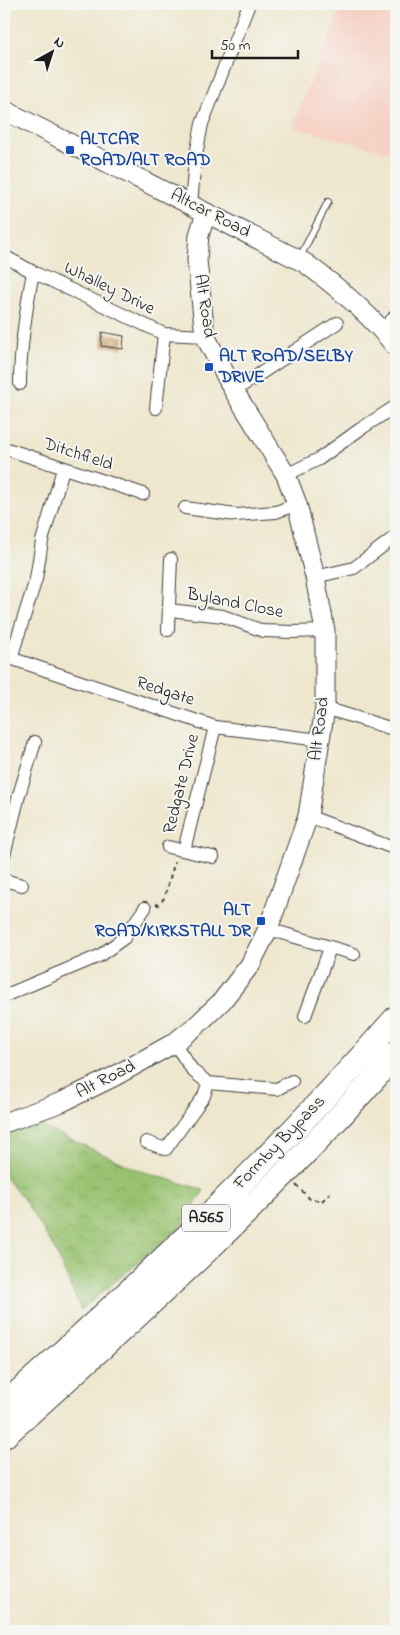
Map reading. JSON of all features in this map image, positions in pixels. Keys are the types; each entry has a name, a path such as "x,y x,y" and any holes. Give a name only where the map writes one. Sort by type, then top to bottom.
{"highway":[{"name":"Formby Bypass","path":"4,1405 124,1297 214,1211 338,1083 396,1018"},
{"name":"Formby Bypass","path":"4,1436 120,1333 176,1280 364,1091 396,1054"}],"street":[{"path":"198,208 195,160 202,124 249,4"},
{"name":"Altcar Road","path":"4,110 298,260 328,280 383,330 396,347"},
{"name":"Alt Road","path":"4,1123 62,1102 115,1076 174,1043 197,1025 222,1001 250,965 268,928 308,816 325,708 325,630 316,577 297,504 286,476 234,391 205,336 197,260 199,235 198,208"},
{"name":"Whalley Drive","path":"4,256 33,272 164,334 205,336"},
{"path":"20,384 13,365 33,272"},
{"path":"383,330 396,315"},
{"path":"234,391 337,323"},
{"path":"144,394 157,402 164,334"},
{"path":"286,476 319,459 396,406"},
{"name":"Ditchfield","path":"4,448 142,494"},
{"path":"7,657 36,579 42,541 63,469"},
{"path":"186,508 236,515 276,512 297,504"},
{"path":"316,577 354,568 396,536"},
{"name":"Byland Close","path":"168,630 171,559"},
{"name":"Byland Close","path":"169,610 223,616 263,631 325,630"},
{"name":"Redgate","path":"7,657 215,727 320,740"},
{"path":"325,708 396,730"},
{"name":"Redgate Drive","path":"213,857 177,849 215,727"},
{"path":"4,856 19,795 35,742"},
{"path":"308,816 396,849"},
{"path":"4,880 22,886"},
{"path":"4,996 99,956 124,938 145,908"},
{"path":"268,928 354,954"},
{"path":"305,1016 330,948"},
{"path":"174,1043 193,1071 208,1083 277,1089 292,1081"},
{"path":"146,1142 166,1149 204,1096 208,1083"}],"lane":[{"path":"298,260 328,202"}],"path":[{"path":"145,908 148,901 159,905 164,898 177,849"},
{"path":"283,1174 310,1199 322,1201 330,1193"}],"shaded area":[{"path":"342,4 396,4 396,154 292,127"}],"green space":[{"path":"31,1115 45,1128 141,1171 204,1190 180,1228 81,1310 54,1248 23,1198 4,1177 4,1125"}],"building":[{"path":"102,332 124,336 123,349 101,346"}],"place":[{"name":"ALTCAR ROAD/ALT ROAD","path":"70,150"},
{"name":"ALT ROAD/SELBY DRIVE","path":"209,367"},
{"name":"ALT ROAD/KIRKSTALL DR","path":"261,921"}]}
